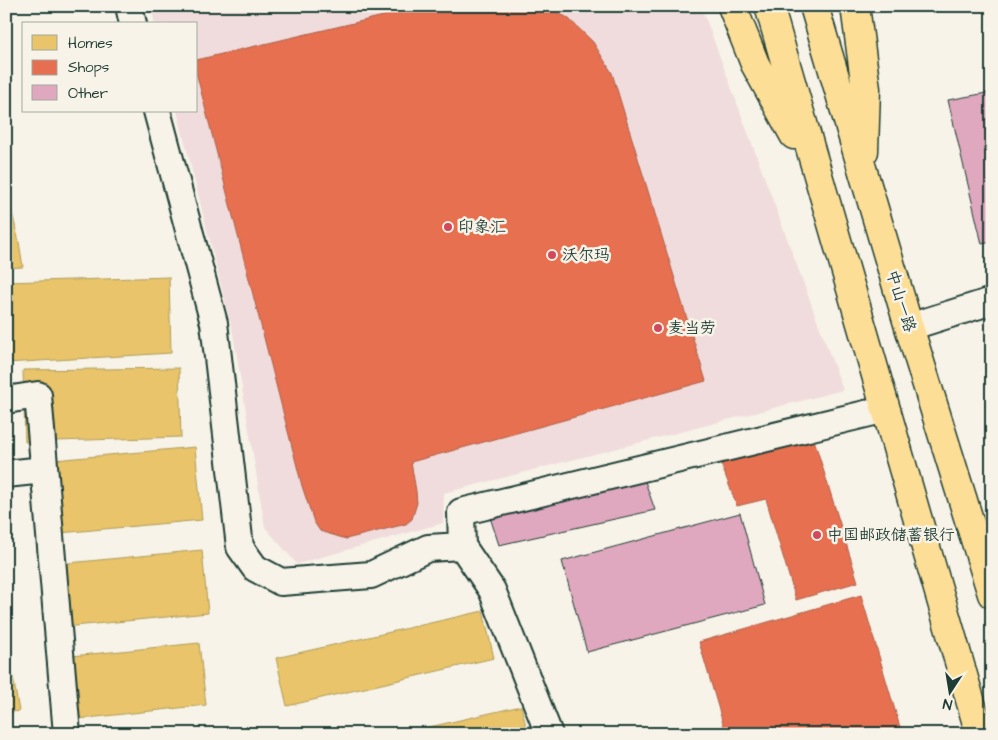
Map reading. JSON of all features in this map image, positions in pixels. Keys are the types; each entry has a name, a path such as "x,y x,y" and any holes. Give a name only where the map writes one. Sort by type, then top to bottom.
{"main road":[{"path":"732,6 755,64 820,184"},
{"path":"769,6 980,734"},
{"name":"中山一路","path":"814,6 909,327 992,594"},
{"path":"855,6 866,89 863,175"}],"lane":[{"path":"128,6 132,22"},
{"path":"157,112 214,323 240,547 255,568 281,582 371,575 428,548 462,546"},
{"path":"909,327 992,301"},
{"path":"6,400 38,395 67,734"},
{"path":"549,734 492,590 462,546 461,512 886,409"},
{"path":"6,474 44,470"}],"shaded area":[{"name":"印象汇","path":"151,6 701,6 843,390 444,493 443,523 297,564 265,527 233,333 177,112 198,112 198,22 155,22"}],"building: Homes":[{"path":"6,187 19,242 23,267 6,268"},
{"path":"169,277 171,353 6,363 6,282"},
{"path":"179,368 181,437 25,442 23,370"},
{"path":"195,447 202,520 60,533 54,460"},
{"path":"202,550 208,613 64,627 58,564"},
{"path":"6,574 11,610 6,610"},
{"path":"483,611 494,658 287,706 276,658"},
{"path":"199,643 206,705 69,720 62,657"},
{"path":"6,660 10,660 19,711 6,713"},
{"path":"521,706 528,734 399,734"}],"building: Shops":[{"name":"印象汇","path":"426,6 545,6 568,18 593,42 612,73 706,381 411,462 417,503 412,519 406,524 346,539 320,531 314,522 302,486 198,80 198,60"},
{"path":"812,433 858,582 796,600 766,499 737,506 718,456"},
{"path":"861,595 902,734 726,734 699,642"}],"building: Other":[{"path":"992,92 992,242 982,244 948,100"},
{"path":"642,473 655,510 499,545 488,511"},
{"path":"740,513 765,605 587,652 562,561"}],"place":[{"name":"印象汇","path":"448,227"},
{"name":"沃尔玛","path":"552,255"},
{"name":"麦当劳","path":"658,328"},
{"name":"中国邮政储蓄银行","path":"817,535"}]}
